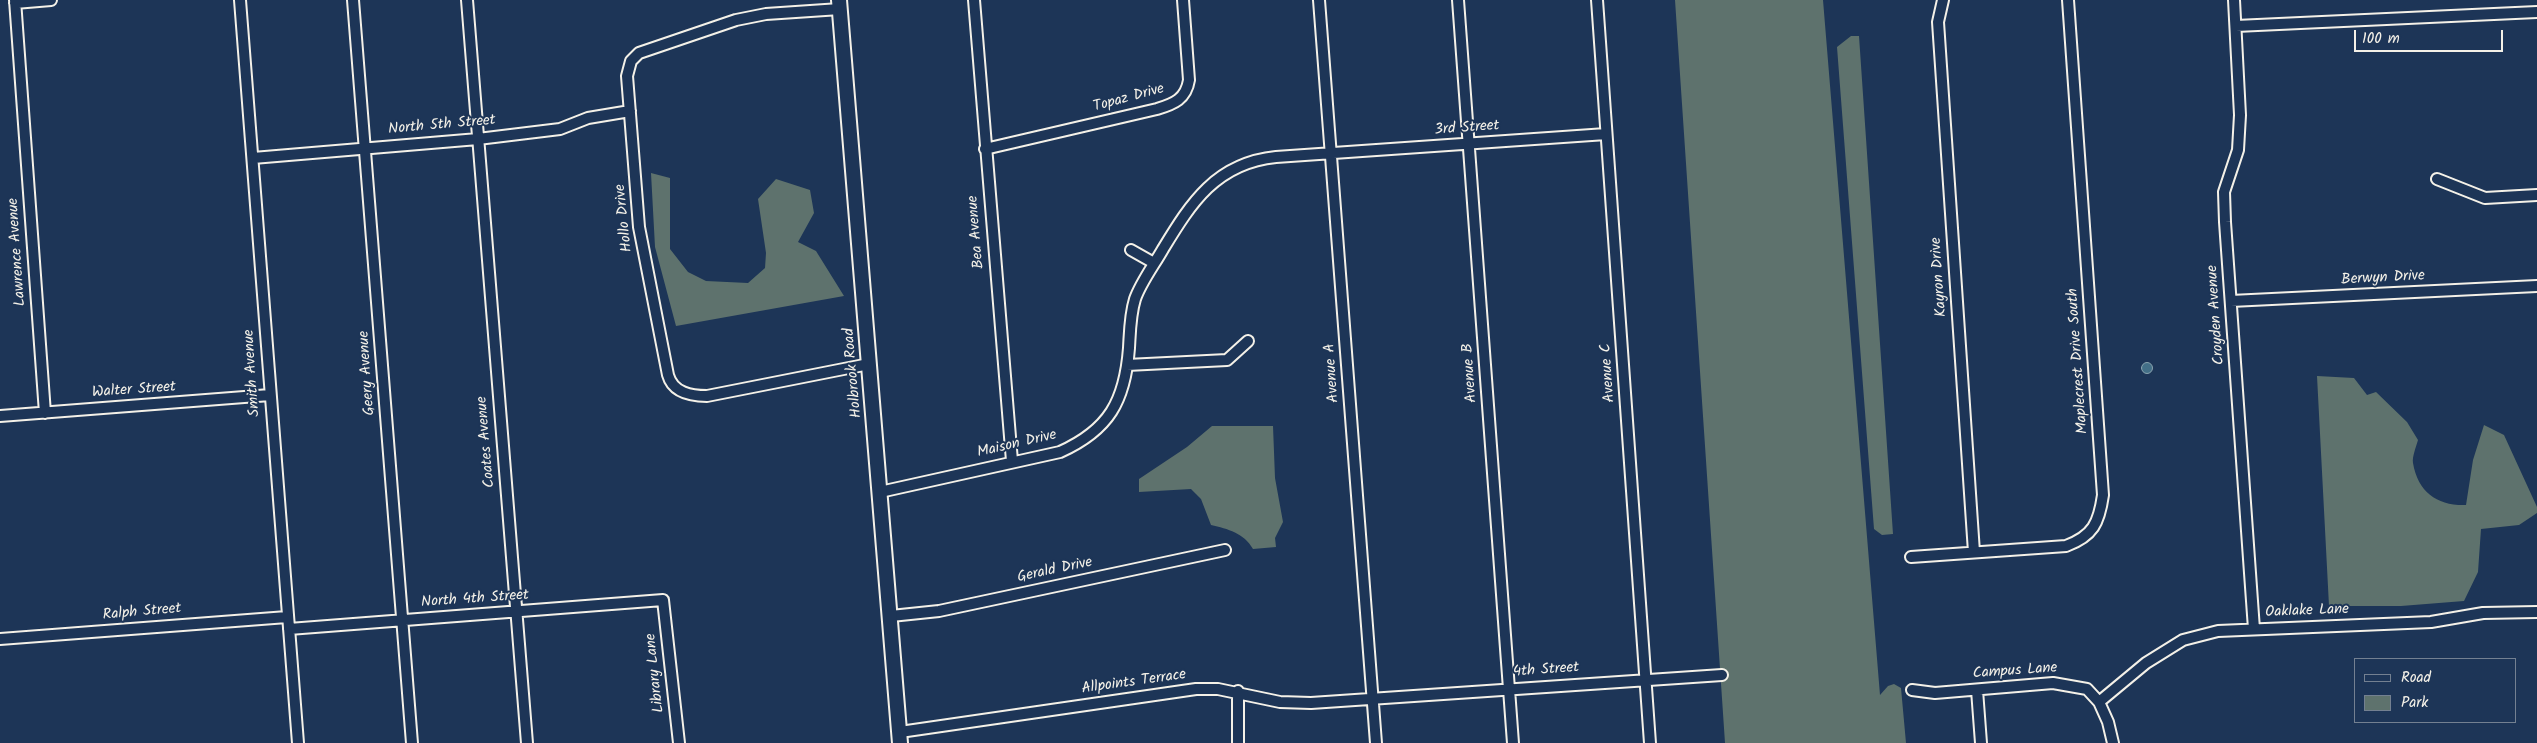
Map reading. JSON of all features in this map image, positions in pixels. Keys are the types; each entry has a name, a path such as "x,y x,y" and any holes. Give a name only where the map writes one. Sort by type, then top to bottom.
{"street":[{"path":"15,2 51,0"},
{"name":"Smith Avenue","path":"240,0 298,743"},
{"name":"Geery Avenue","path":"353,0 412,743"},
{"name":"Coates Avenue","path":"467,0 527,743"},
{"name":"Bea Avenue","path":"976,0 985,149 1012,461"},
{"name":"Topaz Drive","path":"985,149 1157,109 1178,101 1188,89 1189,80 1183,0"},
{"name":"Avenue A","path":"1319,0 1376,743"},
{"name":"Avenue B","path":"1458,0 1513,743"},
{"name":"Avenue C","path":"1597,0 1650,743"},
{"name":"Kayron Drive","path":"1943,0 1938,22 1974,552"},
{"name":"Maplecrest Drive South","path":"1911,557 2066,546 2080,541 2092,530 2100,515 2104,495 2068,0"},
{"name":"Croyden Avenue","path":"2234,0 2240,115 2238,150 2224,192 2254,630"},
{"name":"Lawrence Avenue","path":"15,2 45,412"},
{"name":"Hollo Drive","path":"839,4 750,16 639,53 629,66 630,111 639,227 668,375 673,385 687,394 707,396 869,364"},
{"name":"Holbrook Road","path":"839,4 900,737"},
{"path":"2236,26 2537,12"},
{"name":"North 5th Street","path":"253,158 478,139 560,129 588,118 630,111"},
{"name":"3rd Street","path":"1330,154 1606,134"},
{"name":"Maison Drive","path":"880,492 1012,461 1060,452 1091,436 1106,421 1124,380 1129,328 1135,299 1154,263 1189,206 1218,179 1245,164 1262,158 1330,154"},
{"path":"2437,180 2485,198 2537,194"},
{"path":"1131,250 1154,263"},
{"name":"Berwyn Drive","path":"2231,302 2537,286"},
{"path":"1127,364 1228,360 1248,341"},
{"name":"Walter Street","path":"0,416 270,395"},
{"name":"Gerald Drive","path":"891,616 939,611 1225,550"},
{"name":"North 4th Street","path":"289,628 663,600"},
{"name":"Library Lane","path":"663,600 679,743"},
{"name":"Oaklake Lane","path":"2100,702 2146,663 2182,640 2218,631 2431,622 2483,613 2537,612"},
{"name":"Ralph Street","path":"0,639 287,616"},
{"name":"4th Street","path":"1373,699 1509,688 1722,675"},
{"name":"Campus Lane","path":"1912,690 1935,693 2053,683 2087,689 2100,702"},
{"name":"Allpoints Terrace","path":"900,737 1175,691 1206,689 1238,691 1280,702 1312,703 1373,699"},
{"path":"1977,690 1980,743"},
{"path":"1238,691 1238,743"},
{"path":"2100,702 2108,722 2113,743"}],"green space":[{"path":"1675,0 1823,0 1880,695 1888,686 1894,684 1901,688 1906,743 1725,743"},
{"path":"1851,36 1859,36 1893,534 1882,535 1874,529 1837,47"},
{"path":"651,173 670,178 670,249 688,272 706,281 748,283 765,268 766,253 758,199 776,179 810,190 814,213 798,242 816,251 844,296 676,326 655,247"},
{"path":"2317,376 2354,378 2367,395 2376,392 2407,422 2418,440 2413,461 2419,482 2431,496 2447,503 2466,505 2473,460 2484,425 2504,435 2537,507 2537,513 2519,525 2481,529 2478,572 2464,601 2401,606 2329,606"},
{"path":"1212,426 1273,426 1275,478 1283,522 1275,538 1276,547 1253,549 1240,535 1211,525 1201,499 1191,489 1139,492 1139,479 1187,447"}],"water":[{"path":"2147,362 2153,368 2147,374 2141,368"}]}
